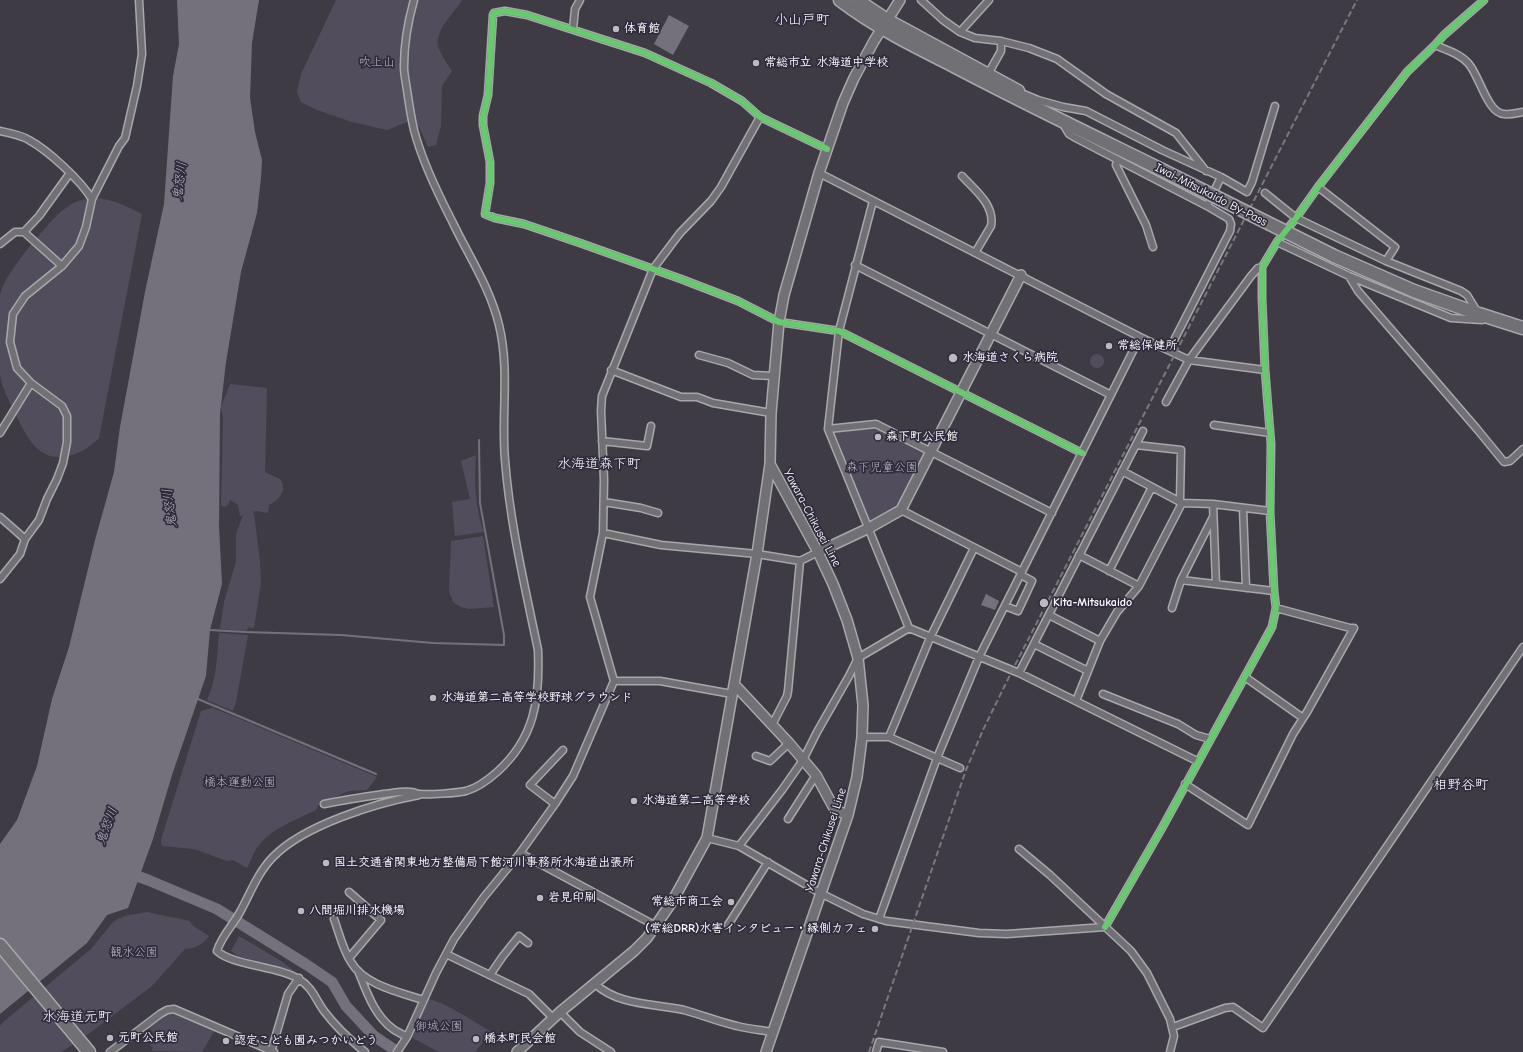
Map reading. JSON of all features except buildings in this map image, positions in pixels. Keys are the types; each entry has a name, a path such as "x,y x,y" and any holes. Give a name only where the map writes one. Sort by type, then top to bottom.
{"highway":[{"path":"840,0 885,24"},
{"path":"857,0 885,24"},
{"name":"Iwai-Mitsukaido By-Pass","path":"885,24 1075,127 1334,256 1414,291 1523,335"},
{"name":"Iwai-Mitsukaido By-Pass","path":"986,78 1021,93 1075,127"},
{"name":"Iwai-Mitsukaido By-Pass","path":"1480,317 1523,328"},
{"path":"0,945 88,1050"}],"street":[{"path":"0,579 20,554 25,539 39,520 63,463 67,442 67,416 62,406 31,383 17,368 10,342 13,314 25,296 62,266 79,246 86,226 92,199 119,146 125,138 137,86 142,54 139,0"},
{"path":"365,1052 344,1035 323,1010 314,992 299,978 220,955 217,951 218,948 240,913 264,868 281,849 326,824 354,812 421,794 465,791 476,787 489,779 516,752 527,734 535,707 539,672 538,650 508,499 504,435 504,352 499,324 483,280 470,253 452,222 426,165 410,113 404,67 408,22 414,0"},
{"path":"574,30 575,9 580,0"},
{"name":"Yawara-Chikusei Line","path":"766,1052 822,894 848,815 857,777 862,737 863,705 858,658 840,602 818,552 770,464 771,413 779,322 784,295 819,173 843,103 854,78 900,0"},
{"path":"921,0 943,20 960,32 975,38 1001,41 1029,48 1057,59 1106,94 1176,133 1206,171"},
{"path":"960,32 989,0"},
{"path":"1166,402 1189,360 1251,276 1258,268 1262,266 1277,242 1318,187 1407,72 1444,35 1484,0"},
{"path":"827,149 760,117 742,101 711,83 645,53 527,14 505,11 494,13 488,95 483,116 483,125 490,156 490,183 485,214 495,218 524,224 727,296 779,322 839,331 1082,453"},
{"path":"986,78 1001,51 1001,41"},
{"path":"1435,45 1462,56 1470,64 1492,106 1499,113 1505,114 1523,112"},
{"path":"1021,93 1038,100 1063,107 1086,111 1221,177 1247,192 1252,182 1275,106"},
{"path":"397,1052 406,1037 454,939 555,804 579,763 614,681 590,597 603,533 604,480 601,411 602,396 611,370 653,270 680,233 721,187 760,117"},
{"path":"1060,119 1069,134 1074,137 1207,206 1229,219 1231,224 1230,231 1169,350"},
{"path":"0,131 18,135 29,140 70,173 85,188 92,199"},
{"path":"1117,160 1116,165 1146,225 1153,247"},
{"path":"24,232 39,216 70,173"},
{"path":"819,173 1140,337 1189,360 1265,370"},
{"path":"962,176 988,205 992,221 991,226 975,253"},
{"path":"1207,206 1221,177"},
{"path":"1318,187 1395,247 1386,261"},
{"path":"1265,193 1296,218 1386,261 1461,291 1467,295 1480,317 1451,318 1349,276 1277,242"},
{"path":"873,201 855,265 839,331 828,429 909,628 930,638 1019,673 1197,761"},
{"path":"0,244 15,232 24,232 62,266"},
{"path":"855,265 1111,395"},
{"path":"1105,927 1162,828 1197,761 1272,627 1276,608 1270,511 1270,433 1265,370 1262,266"},
{"path":"603,533 661,545 757,554 800,561 869,528 901,510 1020,275"},
{"path":"1349,276 1358,291 1504,462 1510,461 1523,449"},
{"path":"879,919 937,758 980,657 1140,337"},
{"path":"699,355 728,363 753,375 774,376"},
{"path":"611,370 681,397 697,397 713,403 771,413"},
{"path":"0,434 31,383"},
{"path":"828,429 876,424 1052,513"},
{"path":"1214,425 1270,433"},
{"path":"602,441 647,446 650,426"},
{"path":"1019,673 1143,431"},
{"path":"1076,701 1100,641 1117,612 1139,586 1181,502 1181,450 1136,445"},
{"path":"517,1052 556,1015 634,951 656,926 682,884 707,838 757,554 770,464"},
{"path":"1122,471 1181,502 1270,511"},
{"path":"1109,571 1152,487"},
{"path":"604,502 641,508 658,513"},
{"path":"1212,504 1216,584"},
{"path":"1243,508 1246,588"},
{"path":"901,510 1021,573 1032,581 1018,610 1005,606"},
{"path":"0,517 25,539"},
{"path":"1172,608 1181,580 1213,517"},
{"path":"888,737 930,638 974,548"},
{"path":"1079,555 1139,586"},
{"path":"772,725 787,696 788,691 800,561"},
{"path":"1181,580 1274,592"},
{"path":"1185,784 1248,825 1292,734 1303,718 1354,628 1276,608"},
{"path":"1049,615 1100,641"},
{"path":"739,846 803,760 817,732 850,676 858,658 909,628"},
{"path":"1034,644 1088,671"},
{"path":"1173,1027 1225,1008 1233,1007 1263,1028 1523,647"},
{"path":"1245,677 1303,718"},
{"path":"614,681 660,681 732,694"},
{"path":"734,684 816,775 835,810 848,815"},
{"path":"1103,694 1178,724 1196,735 1210,739"},
{"path":"862,737 888,737 960,768"},
{"path":"756,756 770,762 788,743"},
{"path":"555,804 530,785 564,750"},
{"path":"788,818 816,775"},
{"path":"324,804 399,792 421,794"},
{"path":"707,838 739,846 822,894 863,914 886,921 979,933 1007,934 1105,927"},
{"path":"1019,849 1050,875 1131,951 1140,962 1173,1027 1174,1036 1170,1052"},
{"path":"520,852 656,926"},
{"path":"728,925 768,862"},
{"path":"349,892 381,920 349,958"},
{"path":"334,919 349,958 359,973 377,1013 392,1029 406,1037"},
{"path":"490,975 502,956 519,936 528,943"},
{"path":"446,954 529,994 580,1032 611,1052"},
{"path":"359,973 371,981 423,1000"},
{"path":"110,1052 154,1018 167,1010 174,1009 272,1052 288,994 299,978"},
{"path":"595,984 612,996 630,1002 659,1005 738,1027 773,1032"},
{"path":"876,1052 879,1042 943,1052"}],"green space":[{"name":"吹上山","path":"336,0 462,0 445,23 439,36 439,49 452,71 442,86 441,126 436,145 428,147 419,127 407,122 387,130 352,122 317,110 301,102 297,92 301,74"},
{"path":"97,198 109,200 131,208 142,214 99,438 93,444 75,454 60,457 50,456 36,447 24,431 10,404 2,384 0,374 0,295 6,280 17,263 35,240 64,209 85,199"},
{"path":"1094,354 1100,354 1104,358 1104,364 1100,368 1094,368 1090,364 1090,358"},
{"path":"230,384 267,388 265,472 280,479 283,487 283,491 279,497 269,505 268,513 257,511 252,512 254,513 261,583 254,628 248,627 247,631 220,629 224,602 236,562 236,534 243,515 240,516 238,505 230,500 228,505 224,507 221,505 223,418 221,407"},
{"name":"森下児童公園","path":"874,427 927,453 899,508 869,522 833,433"},
{"path":"476,455 475,474 477,504 484,532 455,536 452,502 470,499 461,461"},
{"path":"483,536 494,607 469,609 461,607 453,602 449,591 451,541"},
{"path":"219,633 248,635 236,702 233,711 207,700 215,675"},
{"name":"橋本運動公園","path":"212,708 377,777 367,790 349,791 319,804 316,810 274,831 260,843 247,868 233,860 227,861 194,849 162,846 161,840 201,711"},
{"name":"観水公園","path":"147,912 190,921 193,926 209,936 198,946 185,949 152,986 83,1038 61,1052 0,1052 0,1026 2,1023 91,949 114,921 125,916"},
{"path":"239,936 281,961 302,977 238,956 231,951"},
{"name":"御城公園","path":"427,998 452,1008 491,1032 475,1052 439,1052 409,1036"},
{"path":"173,1010 216,1028 202,1052 151,1051 153,1048 150,1045 156,1037 147,1026 167,1012"}],"water":[{"name":"鬼怒川","path":"177,0 259,0 252,43 250,98 255,132 262,160 261,178 257,213 241,272 226,362 220,414 219,526 222,584 210,630 206,676 172,775 153,839 128,908 107,915 87,943 0,1014 0,844 17,820 37,766 52,699 69,647 95,540 114,472 120,427 145,292 164,204 173,76 179,44"},
{"path":"669,15 689,26 673,55 654,44"},
{"path":"986,594 999,601 995,610 981,605"}],"waterway":[{"path":"210,630 341,635 433,643 504,645 504,635 480,503 479,440"},
{"path":"198,699 376,774"},
{"path":"126,872 217,909 307,965 332,982 346,1006 374,1036 398,1052"}],"railway":[{"path":"869,1052 966,770 983,730 1357,0"}],"cycle path":[{"path":"1105,927 1162,828 1272,627 1276,608 1270,511 1271,444 1265,370 1262,267 1277,242 1407,72 1444,35 1484,0"},
{"path":"827,149 760,117 742,101 711,83 645,53 527,15 505,11 494,13 493,15 488,95 483,116 483,125 490,162 490,183 485,214 495,218 524,224 681,279 738,301 779,322 839,331 1082,453"}],"place":[{"name":"体育館","path":"616,29"},
{"name":"常総市立 水海道中学校","path":"756,63"},
{"name":"常総保健所","path":"1109,346"},
{"name":"水海道さくら病院","path":"953,358"},
{"name":"森下町公民館","path":"878,437"},
{"name":"Kita-Mitsukaido","path":"1044,603"},
{"name":"水海道第二高等学校野球グラウンド","path":"433,698"},
{"name":"水海道第二高等学校","path":"634,801"},
{"name":"国土交通省関東地方整備局下館河川事務所水海道出張所","path":"326,863"},
{"name":"岩見印刷","path":"540,898"},
{"name":"常総市商工会","path":"731,902"},
{"name":"八間堀川排水機場","path":"301,911"},
{"name":"(常総DRR)水害インタビュー・縁側カフェ","path":"875,929"},
{"name":"元町公民館","path":"110,1038"},
{"name":"橋本町民会館","path":"476,1039"},
{"name":"認定こども園みつかいどう","path":"226,1041"}],"district":[{"name":"小山戸町","path":"802,20"},
{"name":"水海道森下町","path":"599,464"},
{"name":"相野谷町","path":"1461,785"},
{"name":"水海道元町","path":"77,1017"}]}
